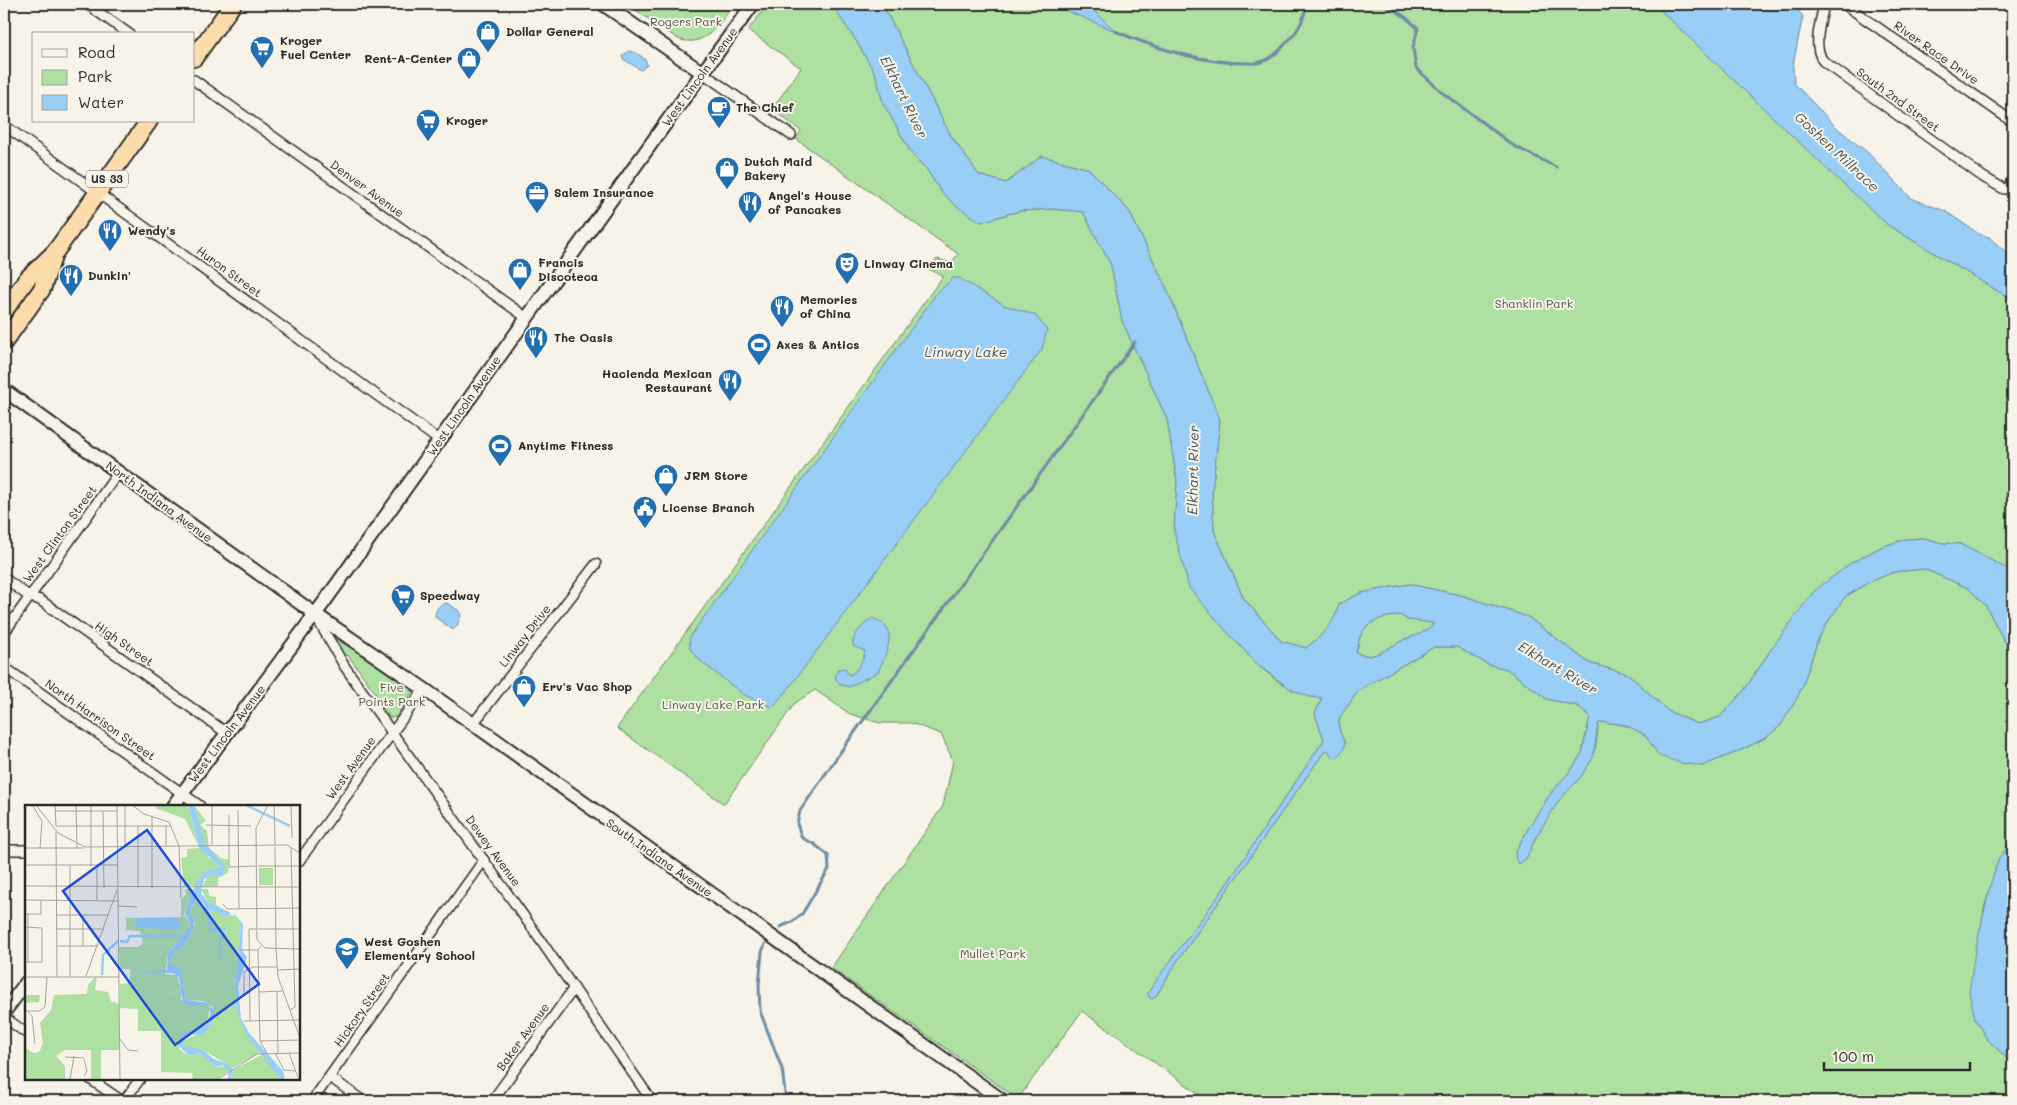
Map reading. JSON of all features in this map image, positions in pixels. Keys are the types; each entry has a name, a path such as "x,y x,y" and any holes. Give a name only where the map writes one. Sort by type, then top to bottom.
{"highway":[{"path":"195,57 233,4"},
{"name":"US 33","path":"6,303 55,252 148,122"},
{"path":"4,342 42,290 55,252"}],"street":[{"path":"87,4 126,32"},
{"path":"603,4 791,134"},
{"name":"West Lincoln Avenue","path":"174,805 315,614 753,4"},
{"name":"South 2nd Street","path":"1824,4 1818,41 1819,55 1823,61 1983,177 2011,191 2013,176"},
{"name":"River Race Drive","path":"1844,4 2013,122"},
{"name":"Denver Avenue","path":"195,81 527,318"},
{"name":"Huron Street","path":"4,125 440,440"},
{"name":"North Indiana Avenue","path":"4,390 315,614"},
{"name":"West Clinton Street","path":"4,633 118,473"},
{"name":"Linway Drive","path":"473,724 596,564"},
{"name":"High Street","path":"4,578 30,597 40,600 228,734"},
{"name":"South Indiana Avenue","path":"315,614 424,689 1003,1101"},
{"name":"Dewey Avenue","path":"315,614 344,668 393,732 652,1101"},
{"name":"North Harrison Street","path":"4,666 198,805"},
{"name":"West Avenue","path":"300,860 424,689"},
{"path":"10,850 25,850"},
{"name":"Hickory Street","path":"312,1101 484,860"},
{"path":"4,1012 25,983"},
{"name":"Baker Avenue","path":"492,1101 574,988"},
{"path":"4,1017 25,1032"},
{"path":"330,1077 363,1101"},
{"path":"92,1080 123,1101 139,1080"}],"green space":[{"name":"Rogers Park","path":"627,4 734,4 711,32 704,37 688,41 678,39"},
{"path":"768,4 831,4 855,39 876,75 883,103 912,154 927,170 941,192 981,222 1019,211 1052,209 1083,211 1111,265 1122,321 1167,419 1177,481 1174,531 1229,634 1259,666 1279,682 1310,697 1322,698 1315,714 1324,740 1222,891 1148,993 1156,996 1176,963 1324,752 1345,743 1339,730 1339,718 1359,690 1434,647 1457,647 1487,664 1507,669 1547,699 1577,706 1590,716 1582,753 1572,769 1551,793 1515,853 1526,859 1550,812 1588,766 1595,748 1598,724 1602,722 1635,729 1650,742 1702,766 1737,752 1767,737 1803,685 1818,639 1845,597 1869,582 1894,572 1924,569 1968,588 1986,606 2013,658 2013,840 1999,858 1984,908 1975,1019 1987,1039 2013,1064 2013,1101 1209,1101 1082,1011 1018,1099 831,968 943,806 953,761 941,734 911,723 880,723 850,714 815,690 795,703 724,804 617,728 943,276 929,269 937,259 951,263 958,254 796,139 801,131 772,109 801,68 748,30"},
{"name":"Shanklin Park","path":"882,4 1057,4 1067,11 1067,4 1654,4 1889,226 2013,300 2013,572 1960,544 1942,543 1924,538 1906,539 1881,547 1851,563 1772,648 1743,692 1720,717 1698,724 1668,711 1628,674 1589,663 1528,617 1464,596 1409,584 1361,593 1339,604 1331,625 1306,648 1281,641 1244,599 1214,531 1212,492 1220,420 1166,287 1129,211 1089,169 1042,156 1006,183 979,175 951,136"},
{"path":"1400,615 1408,620 1433,622 1432,626 1381,653 1370,656 1356,652 1365,628 1383,618"},
{"name":"Five Points Park","path":"333,637 413,691 396,717 390,718 375,698 376,694 348,655 343,658 332,639"}],"water":[{"name":"Elkhart River","path":"831,4 882,4 951,136 979,175 1006,183 1042,156 1089,169 1129,211 1166,287 1220,420 1212,492 1214,531 1244,599 1281,641 1306,648 1322,634 1334,619 1339,604 1361,593 1409,584 1464,596 1528,617 1589,663 1628,674 1668,711 1698,724 1720,717 1743,692 1772,648 1814,591 1851,563 1881,547 1906,539 1924,538 1942,543 1960,544 2013,572 2013,658 1986,606 1968,588 1924,569 1894,572 1869,582 1845,597 1831,617 1818,639 1796,700 1781,725 1767,737 1702,766 1681,763 1659,756 1645,735 1626,725 1602,722 1598,724 1593,758 1580,778 1560,799 1536,837 1526,859 1519,864 1515,853 1529,827 1551,793 1572,769 1582,753 1590,716 1577,706 1547,699 1507,669 1487,664 1457,647 1434,647 1359,690 1339,718 1339,730 1345,743 1343,750 1337,758 1332,757 1328,750 1324,752 1176,963 1156,996 1152,999 1148,993 1157,979 1222,891 1324,740 1315,714 1322,698 1310,697 1292,690 1259,666 1189,588 1174,531 1177,481 1167,419 1122,321 1111,265 1083,212 1052,209 1019,211 981,222 956,206 941,192 927,170 912,154 883,103 876,75 855,39","holes":["1400,615 1408,620 1433,623 1432,626 1420,634 1405,639 1380,653 1370,656 1356,652 1362,633 1369,625 1384,618"]},
{"path":"1057,4 1087,4 1115,31 1067,11"},
{"name":"Goshen Millrace","path":"1654,4 1793,5 1803,16 1793,65 1794,83 1836,127 1867,152 1911,198 1945,211 1979,234 1989,237 2008,254 2013,256 2013,300 1889,226"},
{"path":"629,51 641,56 647,62 647,65 641,70 623,59 622,56"},
{"name":"Linway Lake","path":"953,278 959,278 1004,305 1035,315 1047,330 1042,349 786,692 772,707 744,695 699,660 690,649 689,638 936,294"},
{"path":"447,603 458,610 461,615 457,626 453,630 435,617 438,607"},
{"path":"872,618 881,622 889,634 885,657 878,672 849,687 840,684 835,678 838,669 845,668 849,675 855,671 861,662 865,651 853,646 854,637"},
{"path":"2013,840 2013,968 2010,1000 2013,1007 2013,1064 1987,1039 1975,1019 1969,993 1975,951 1991,882 1999,858"}],"waterway":[{"path":"1115,31 1162,49 1195,57 1228,62 1257,63 1265,61 1279,51 1292,37 1303,19 1306,4"},
{"path":"1384,4 1404,16 1418,28 1413,48 1416,68 1444,94 1514,146 1556,167"},
{"path":"780,927 792,922 802,914 829,869 828,855 814,844 802,838 797,824 800,811 1135,342"},
{"path":"765,944 762,952 759,985 760,1011 782,1069 786,1101"}],"place":[{"name":"Dollar General","path":"488,53"},
{"name":"Kroger Fuel Center","path":"262,69"},
{"name":"Rent-A-Center","path":"469,80"},
{"name":"The Chief","path":"719,129"},
{"name":"Kroger","path":"428,142"},
{"name":"Dutch Maid Bakery","path":"727,190"},
{"name":"Salem Insurance","path":"537,214"},
{"name":"Angel's House of Pancakes","path":"750,224"},
{"name":"Wendy's","path":"110,252"},
{"name":"Linway Cinema","path":"847,285"},
{"name":"Francis Discoteca","path":"520,291"},
{"name":"Dunkin'","path":"71,297"},
{"name":"Memories of China","path":"782,328"},
{"name":"The Oasis","path":"536,359"},
{"name":"Axes & Antics","path":"759,366"},
{"name":"Hacienda Mexican Restaurant","path":"730,402"},
{"name":"Anytime Fitness","path":"500,467"},
{"name":"JRM Store","path":"666,497"},
{"name":"License Branch","path":"645,529"},
{"name":"Speedway","path":"403,617"},
{"name":"Erv's Vac Shop","path":"524,708"},
{"name":"West Goshen Elementary School","path":"347,970"}],"park label":[{"name":"Linway Lake Park","path":"713,705"},
{"name":"Mullet Park","path":"993,954"}]}
